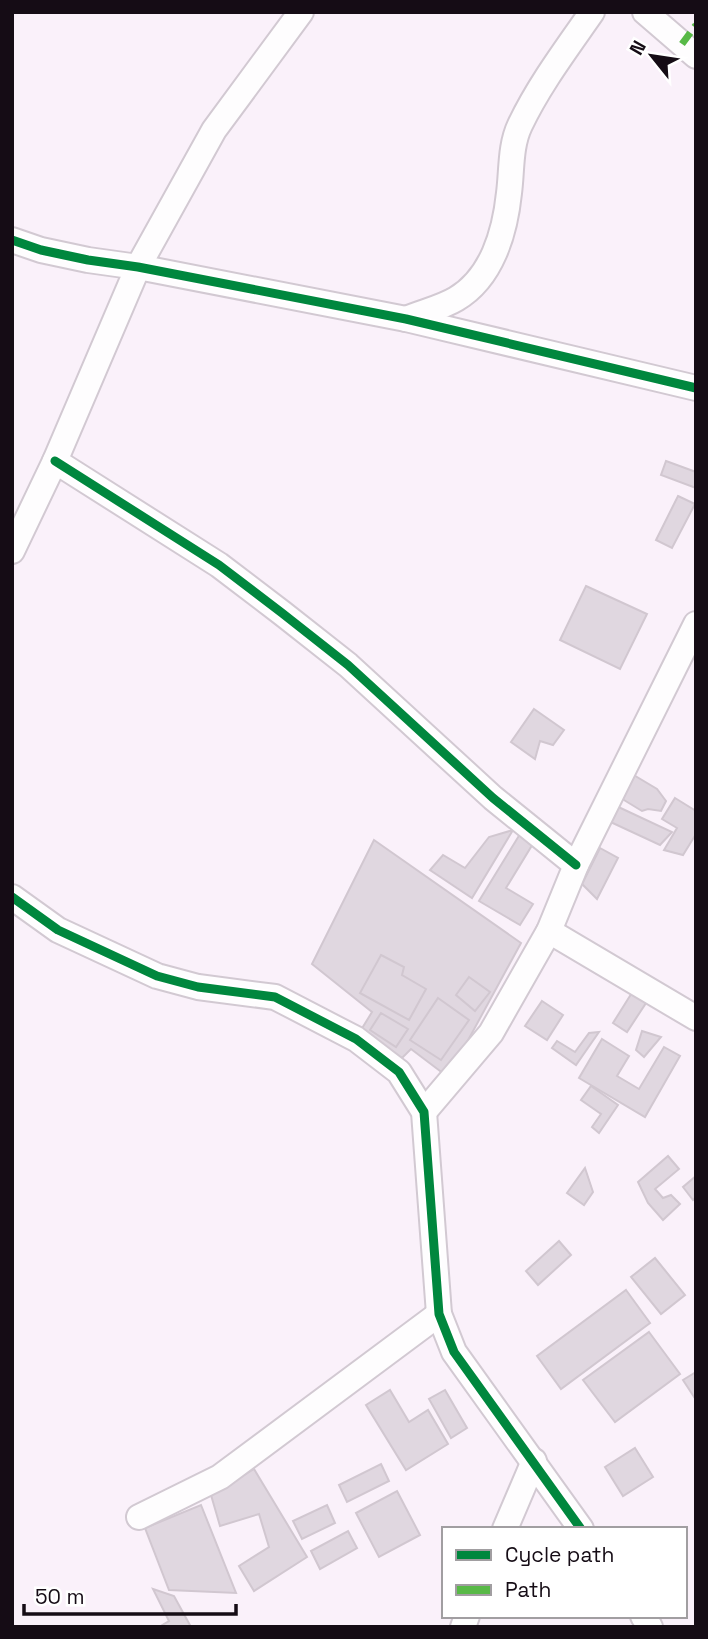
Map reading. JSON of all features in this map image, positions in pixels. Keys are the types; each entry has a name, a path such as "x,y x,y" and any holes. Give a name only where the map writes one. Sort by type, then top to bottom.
{"street":[{"path":"12,551 55,461 138,267 214,131 300,12"},
{"path":"406,319 456,299 478,280 494,255 506,217 513,145 520,125 556,64 592,12"},
{"path":"645,12 696,56"},
{"path":"12,240 65,255 406,319 696,388"},
{"path":"55,461 219,565 282,612 348,665 493,798 576,865"},
{"path":"424,1112 491,1033 549,931 576,865 696,624"},
{"path":"12,897 58,930 157,976 198,987 275,997 344,1033 399,1072 424,1112 439,1314 454,1352 580,1527"},
{"path":"549,931 696,1018"},
{"path":"139,1517 220,1477 439,1314"},
{"path":"506,1527 534,1461"}],"building":[{"path":"666,461 696,472 696,488 661,475"},
{"path":"678,496 695,504 672,548 656,540"},
{"path":"586,586 647,614 620,669 560,640"},
{"path":"534,709 564,730 553,745 540,741 535,759 511,742"},
{"path":"632,774 657,789 666,801 661,811 642,811 619,797"},
{"path":"675,798 696,811 696,834 683,855 664,850 677,828 662,819"},
{"path":"612,804 672,832 660,845 604,819"},
{"path":"513,830 472,898 430,870 443,855 465,868 489,837"},
{"path":"520,834 534,842 506,888 533,904 520,925 479,901"},
{"path":"374,840 521,943 448,1077 411,1049 402,1058 361,1030 372,1012 312,964"},
{"path":"600,848 618,858 597,899 582,884"},
{"path":"381,955 404,967 402,975 426,989 409,1020 360,993"},
{"path":"469,977 490,992 475,1011 456,995"},
{"path":"633,991 648,1000 627,1032 613,1023"},
{"path":"438,998 469,1020 441,1060 410,1040"},
{"path":"542,1001 563,1015 547,1040 525,1026"},
{"path":"381,1013 408,1029 396,1047 370,1030"},
{"path":"642,1031 661,1037 644,1057 636,1050"},
{"path":"599,1032 576,1065 552,1048 557,1041 575,1052 589,1033"},
{"path":"602,1039 629,1056 617,1076 639,1089 664,1047 680,1056 645,1117 579,1078"},
{"path":"591,1086 618,1105 599,1133 592,1127 601,1114 581,1100"},
{"path":"668,1156 679,1169 655,1189 663,1198 671,1195 680,1204 663,1220 648,1203 638,1182"},
{"path":"585,1168 593,1192 584,1205 567,1193"},
{"path":"696,1176 696,1197 693,1200 683,1187"},
{"path":"559,1241 571,1255 538,1285 526,1271"},
{"path":"655,1258 685,1295 661,1314 631,1277"},
{"path":"626,1290 650,1323 561,1389 537,1356"},
{"path":"649,1332 680,1374 615,1422 583,1380"},
{"path":"696,1372 696,1400 683,1380"},
{"path":"390,1390 409,1422 428,1410 448,1444 406,1470 366,1405"},
{"path":"445,1390 467,1428 451,1438 429,1399"},
{"path":"635,1448 653,1477 623,1496 605,1467"},
{"path":"381,1464 389,1481 347,1502 339,1485"},
{"path":"254,1469 307,1557 254,1591 239,1566 269,1547 259,1514 220,1526 211,1495"},
{"path":"397,1491 420,1535 379,1557 356,1513"},
{"path":"201,1505 236,1593 169,1590 145,1528"},
{"path":"327,1505 335,1523 302,1539 293,1521"},
{"path":"348,1531 357,1548 320,1569 311,1551"},
{"path":"153,1589 174,1596 191,1627 159,1627 169,1621"}],"marked path":[{"path":"682,44 696,25"}],"cycle path":[{"path":"12,240 41,250 88,260 138,267 406,319 696,388"},
{"path":"55,461 219,565 282,613 348,665 493,798 576,865"},
{"path":"12,897 58,930 157,976 198,987 275,997 356,1039 399,1072 424,1112 439,1314 454,1352 580,1527"}]}
